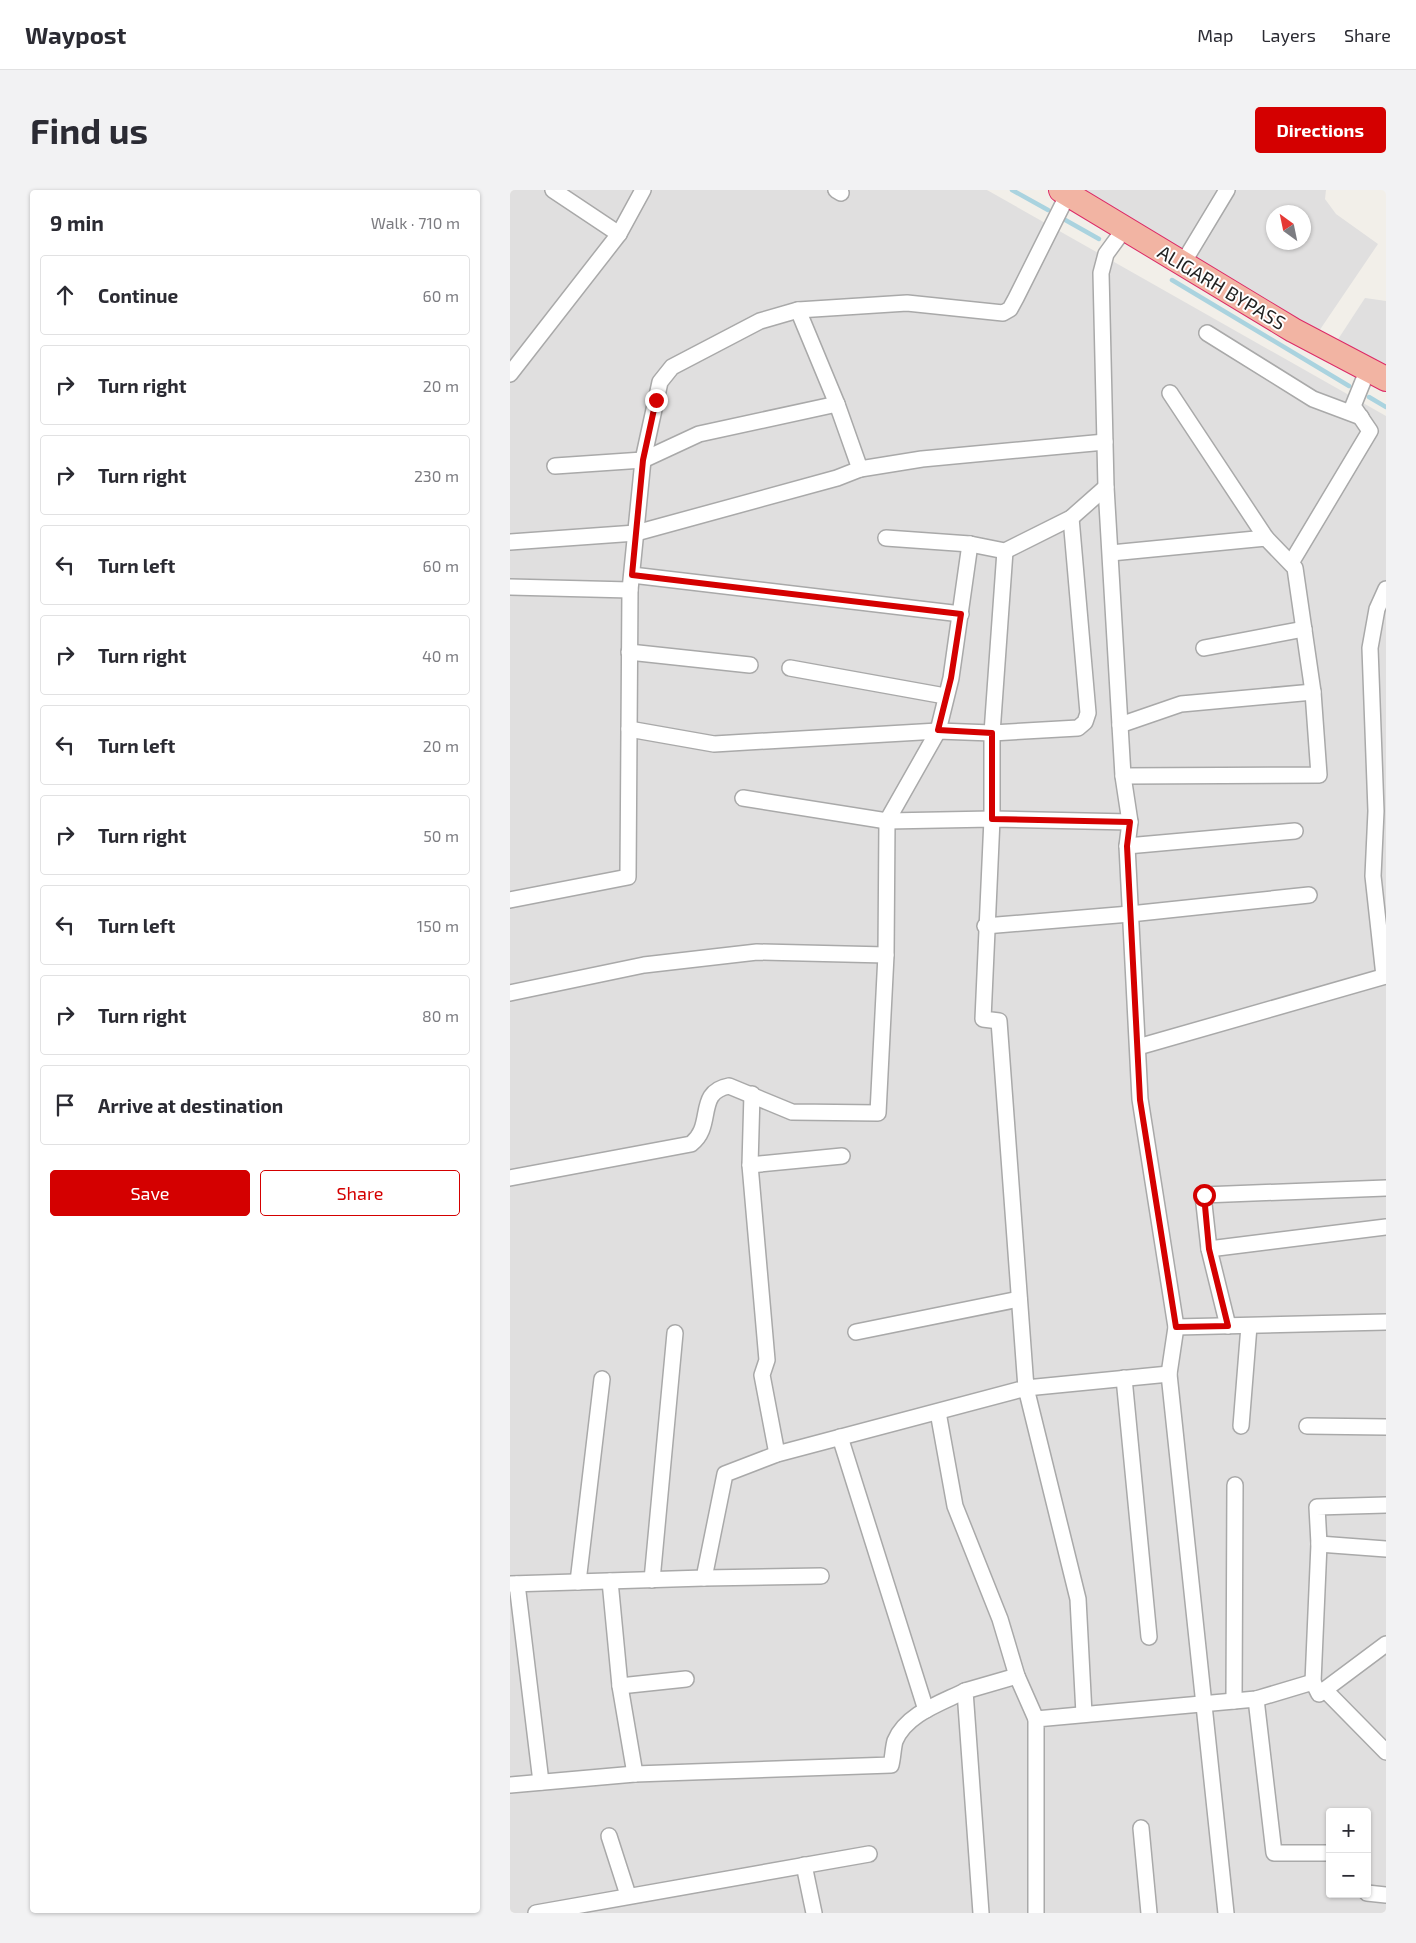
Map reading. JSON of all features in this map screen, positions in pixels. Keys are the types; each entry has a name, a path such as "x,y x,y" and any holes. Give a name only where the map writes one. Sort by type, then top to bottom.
{"highway":[{"name":"ALIGARH BYPASS","path":"1067,192 1294,330 1377,374"}],"street":[{"path":"553,190 619,234"},
{"path":"510,374 619,234 642,190"},
{"path":"1182,263 1227,190"},
{"path":"510,900 628,877 631,582 643,460 660,382 672,367 760,322 798,310 907,303 1003,313 1013,304 1067,192"},
{"path":"1125,228 1106,254 1101,273 1106,487 1123,776 1130,822 1127,846 1140,1100 1176,1327 1169,1374 1226,1913"},
{"path":"798,310 837,404 860,469"},
{"path":"1207,333 1313,398 1362,416"},
{"path":"1291,563 1370,431 1362,416 1353,406 1353,402 1377,374"},
{"path":"1123,776 1319,775 1313,692 1295,568 1266,538 1170,393"},
{"path":"555,466 643,460 699,434 837,404"},
{"path":"510,542 636,533 837,478 860,469 922,459 1105,442"},
{"path":"886,538 970,544 1005,551 1071,518 1106,487"},
{"path":"629,729 714,744 938,730 992,733 1078,728 1085,722 1088,713 1071,518"},
{"path":"1111,552 1266,538"},
{"path":"510,1178 691,1144 698,1138 703,1129 709,1097 718,1088 729,1086 792,1112 878,1113 886,955 887,821 938,730 951,678 970,544"},
{"path":"1005,551 992,733 992,819 983,1019 999,1021 1026,1388 1078,1599 1084,1714"},
{"path":"510,587 631,582 961,614"},
{"path":"1138,1047 1385,976 1373,876 1381,825 1370,648 1377,609 1386,589"},
{"path":"1204,648 1304,629"},
{"path":"629,652 750,665"},
{"path":"790,668 945,696"},
{"path":"1120,725 1181,704 1313,692"},
{"path":"743,798 887,821 992,819 1130,822"},
{"path":"1127,846 1296,831"},
{"path":"986,926 1130,914 1309,895"},
{"path":"510,993 644,965 757,952 886,955"},
{"path":"752,1094 750,1165 767,1360 762,1375 777,1454"},
{"path":"750,1165 842,1156"},
{"path":"1228,1326 1209,1249 1204,1195 1386,1188"},
{"path":"1209,1249 1386,1227"},
{"path":"856,1332 1020,1299"},
{"path":"1176,1327 1386,1322"},
{"path":"1241,1426 1249,1326"},
{"path":"652,1580 675,1333"},
{"path":"704,1578 725,1474 777,1454 1026,1388 1169,1374"},
{"path":"1124,1378 1148,1637"},
{"path":"578,1582 602,1379"},
{"path":"938,1412 956,1506 1000,1618 1017,1676 1036,1719 1036,1913"},
{"path":"1307,1426 1386,1427"},
{"path":"840,1437 926,1710"},
{"path":"1234,1701 1235,1486"},
{"path":"1386,1504 1317,1507 1319,1544 1319,1686 1386,1752"},
{"path":"1319,1544 1386,1549"},
{"path":"541,1782 514,1584 821,1576"},
{"path":"610,1581 620,1686 635,1774"},
{"path":"1036,1719 1256,1699 1319,1686 1386,1644"},
{"path":"510,1785 635,1774 891,1765 896,1741 908,1723 926,1710 965,1691 1017,1676"},
{"path":"620,1686 686,1679"},
{"path":"965,1691 981,1913"},
{"path":"1256,1699 1274,1853 1326,1853"},
{"path":"1141,1828 1149,1913"},
{"path":"609,1836 628,1895"},
{"path":"536,1913 628,1895 869,1854"},
{"path":"804,1865 814,1913"},
{"path":"1371,1893 1386,1895"}],"shaded area":[{"path":"510,190 987,190 1386,416 1386,1913 510,1913"},
{"path":"1069,190 1326,190 1325,199 1336,214 1378,244 1317,334"},
{"path":"1365,298 1386,301 1386,378 1333,347"}],"waterway":[{"path":"1012,190 1048,210"},
{"path":"1060,217 1099,239"},
{"path":"1172,280 1349,386"},
{"path":"1369,397 1386,407"}],"route":[{"path":"656,400 643,460 632,575 961,614 951,678 938,730 992,733 992,819 1130,822 1127,846 1140,1100 1176,1327 1228,1326 1209,1249 1204,1195"}]}
